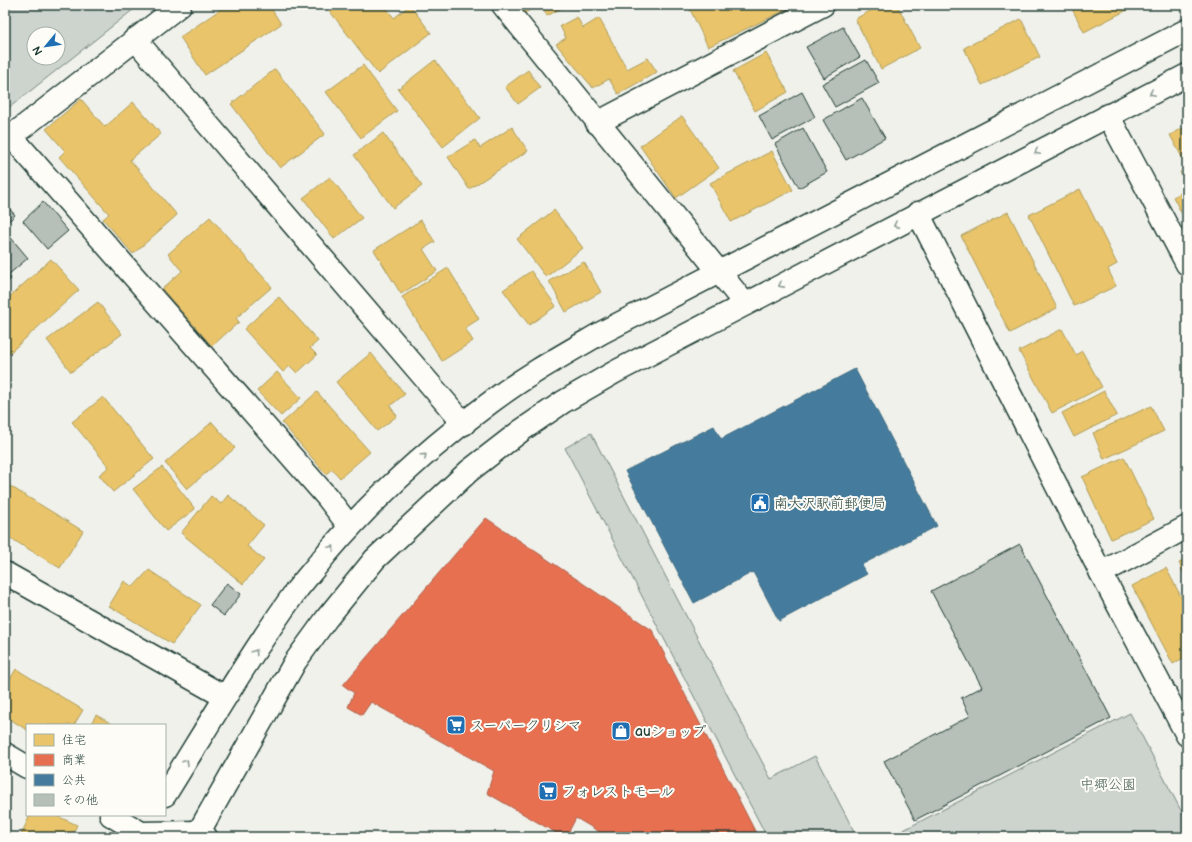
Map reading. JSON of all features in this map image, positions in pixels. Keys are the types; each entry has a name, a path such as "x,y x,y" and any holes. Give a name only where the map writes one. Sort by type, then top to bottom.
{"street":[{"path":"180,5 8,139 327,497 350,527"},
{"path":"502,5 745,304"},
{"path":"597,123 823,5"},
{"path":"166,793 225,698 297,590 350,527 431,450 491,402 557,358 719,272 1187,30"},
{"path":"135,39 464,424"},
{"path":"113,816 145,830 200,835 295,662 327,618 375,559 469,471 522,430 563,402 615,372 1187,75"},
{"path":"1108,115 1187,264"},
{"path":"918,214 1101,573 1187,735"},
{"path":"1101,573 1187,527"},
{"path":"5,573 225,698"},
{"path":"5,754 26,766"}],"green space":[{"path":"5,5 139,5 66,63 66,26 26,26 26,66 62,66 5,111"},
{"path":"591,433 771,779 815,756 857,837 767,837 565,448"},
{"name":"中郷公園","path":"1130,713 1187,822 1187,837 890,837"}],"building: 住宅":[{"path":"227,5 269,5 281,24 205,75 180,37"},
{"path":"325,5 384,5 394,18 410,5 431,33 378,74"},
{"path":"518,5 539,5 523,14"},
{"path":"541,5 567,5 547,16"},
{"path":"688,5 796,5 708,47"},
{"path":"881,5 897,5 920,48 881,69 855,19"},
{"path":"1070,5 1137,5 1084,32"},
{"path":"577,17 583,28 599,18 627,69 648,58 657,72 618,94 609,79 593,88 556,44 566,38 560,26"},
{"path":"1021,19 1040,57 982,85 964,48"},
{"path":"766,53 788,92 755,111 733,71"},
{"path":"435,60 480,118 443,147 398,89"},
{"path":"363,65 397,111 361,138 326,92"},
{"path":"275,69 325,134 280,168 231,104"},
{"path":"528,70 540,88 518,104 505,87"},
{"path":"81,99 105,127 133,102 161,134 130,160 177,215 133,254 103,219 109,214 59,157 65,151 46,129"},
{"path":"682,116 719,168 676,198 640,146"},
{"path":"1187,126 1187,160 1184,161 1170,135"},
{"path":"512,127 528,151 469,189 448,157 475,140 480,148"},
{"path":"383,133 422,186 393,208 354,155"},
{"path":"772,151 793,190 731,222 710,183"},
{"path":"1187,169 1187,186 1180,172"},
{"path":"330,177 362,218 334,239 303,198"},
{"path":"1080,189 1117,264 1108,269 1116,286 1074,306 1029,215"},
{"path":"1187,190 1187,217 1184,218 1173,197"},
{"path":"554,210 583,248 546,277 517,239"},
{"path":"1008,212 1057,308 1010,333 961,236"},
{"path":"210,217 272,287 236,318 239,322 212,346 162,289 182,271 168,254"},
{"path":"421,220 435,242 423,249 437,271 401,294 374,250"},
{"path":"51,259 79,290 5,357 5,301"},
{"path":"584,262 601,292 566,312 549,281"},
{"path":"448,268 479,319 465,328 473,341 442,361 402,297"},
{"path":"531,271 556,306 529,325 503,290"},
{"path":"279,297 318,341 310,348 317,355 297,373 290,366 283,372 244,329"},
{"path":"98,302 122,334 71,372 47,340"},
{"path":"1062,329 1076,355 1082,351 1102,387 1052,413 1019,351"},
{"path":"371,353 405,394 390,406 397,416 377,431 336,382"},
{"path":"277,372 301,398 281,416 257,391"},
{"path":"1104,391 1117,415 1074,437 1062,413"},
{"path":"317,392 370,452 340,478 332,469 326,474 282,423"},
{"path":"103,397 154,459 113,492 99,475 109,467 72,422"},
{"path":"1151,406 1164,431 1104,459 1093,433"},
{"path":"212,422 235,448 187,489 165,463"},
{"path":"1124,457 1154,519 1111,539 1082,477"},
{"path":"162,467 195,509 166,531 133,489"},
{"path":"5,483 83,531 60,568 5,535"},
{"path":"228,495 264,525 247,546 264,560 243,584 181,533 211,496 221,504"},
{"path":"1187,559 1187,581 1179,563"},
{"path":"1166,568 1187,608 1187,656 1173,664 1132,586"},
{"path":"149,570 201,605 172,644 109,606 124,581 133,587"},
{"path":"16,669 83,710 75,724 26,724 26,729 5,716 5,688"},
{"path":"96,715 112,724 91,724"},
{"path":"30,816 57,816 77,825 71,837 20,837"}],"building: 商業":[{"path":"486,518 652,630 756,833 754,837 608,837 576,818 566,837 563,837 487,793 494,771 371,702 362,715 348,707 354,693 343,685"}],"building: 公共":[{"path":"855,369 937,526 861,565 867,574 779,621 753,572 694,603 625,471 714,426 721,439"}],"building: その他":[{"path":"843,27 860,57 824,78 806,47"},
{"path":"866,60 879,83 835,107 822,84"},
{"path":"802,92 815,117 772,140 759,116"},
{"path":"862,98 885,138 846,160 823,120"},
{"path":"803,128 827,172 799,188 775,144"},
{"path":"43,202 68,231 47,249 23,221"},
{"path":"5,204 15,215 5,225"},
{"path":"7,233 28,258 8,275 11,279 5,284 5,235"},
{"path":"1020,544 1111,718 915,820 884,761 970,716 961,698 982,687 931,591"},
{"path":"227,583 241,594 224,616 210,605"}],"place":[{"name":"南大沢駅前郵便局","path":"760,503"},
{"name":"スーパークリシマ","path":"456,725"},
{"name":"auショップ","path":"621,731"},
{"name":"フォレストモール","path":"548,791"}]}
